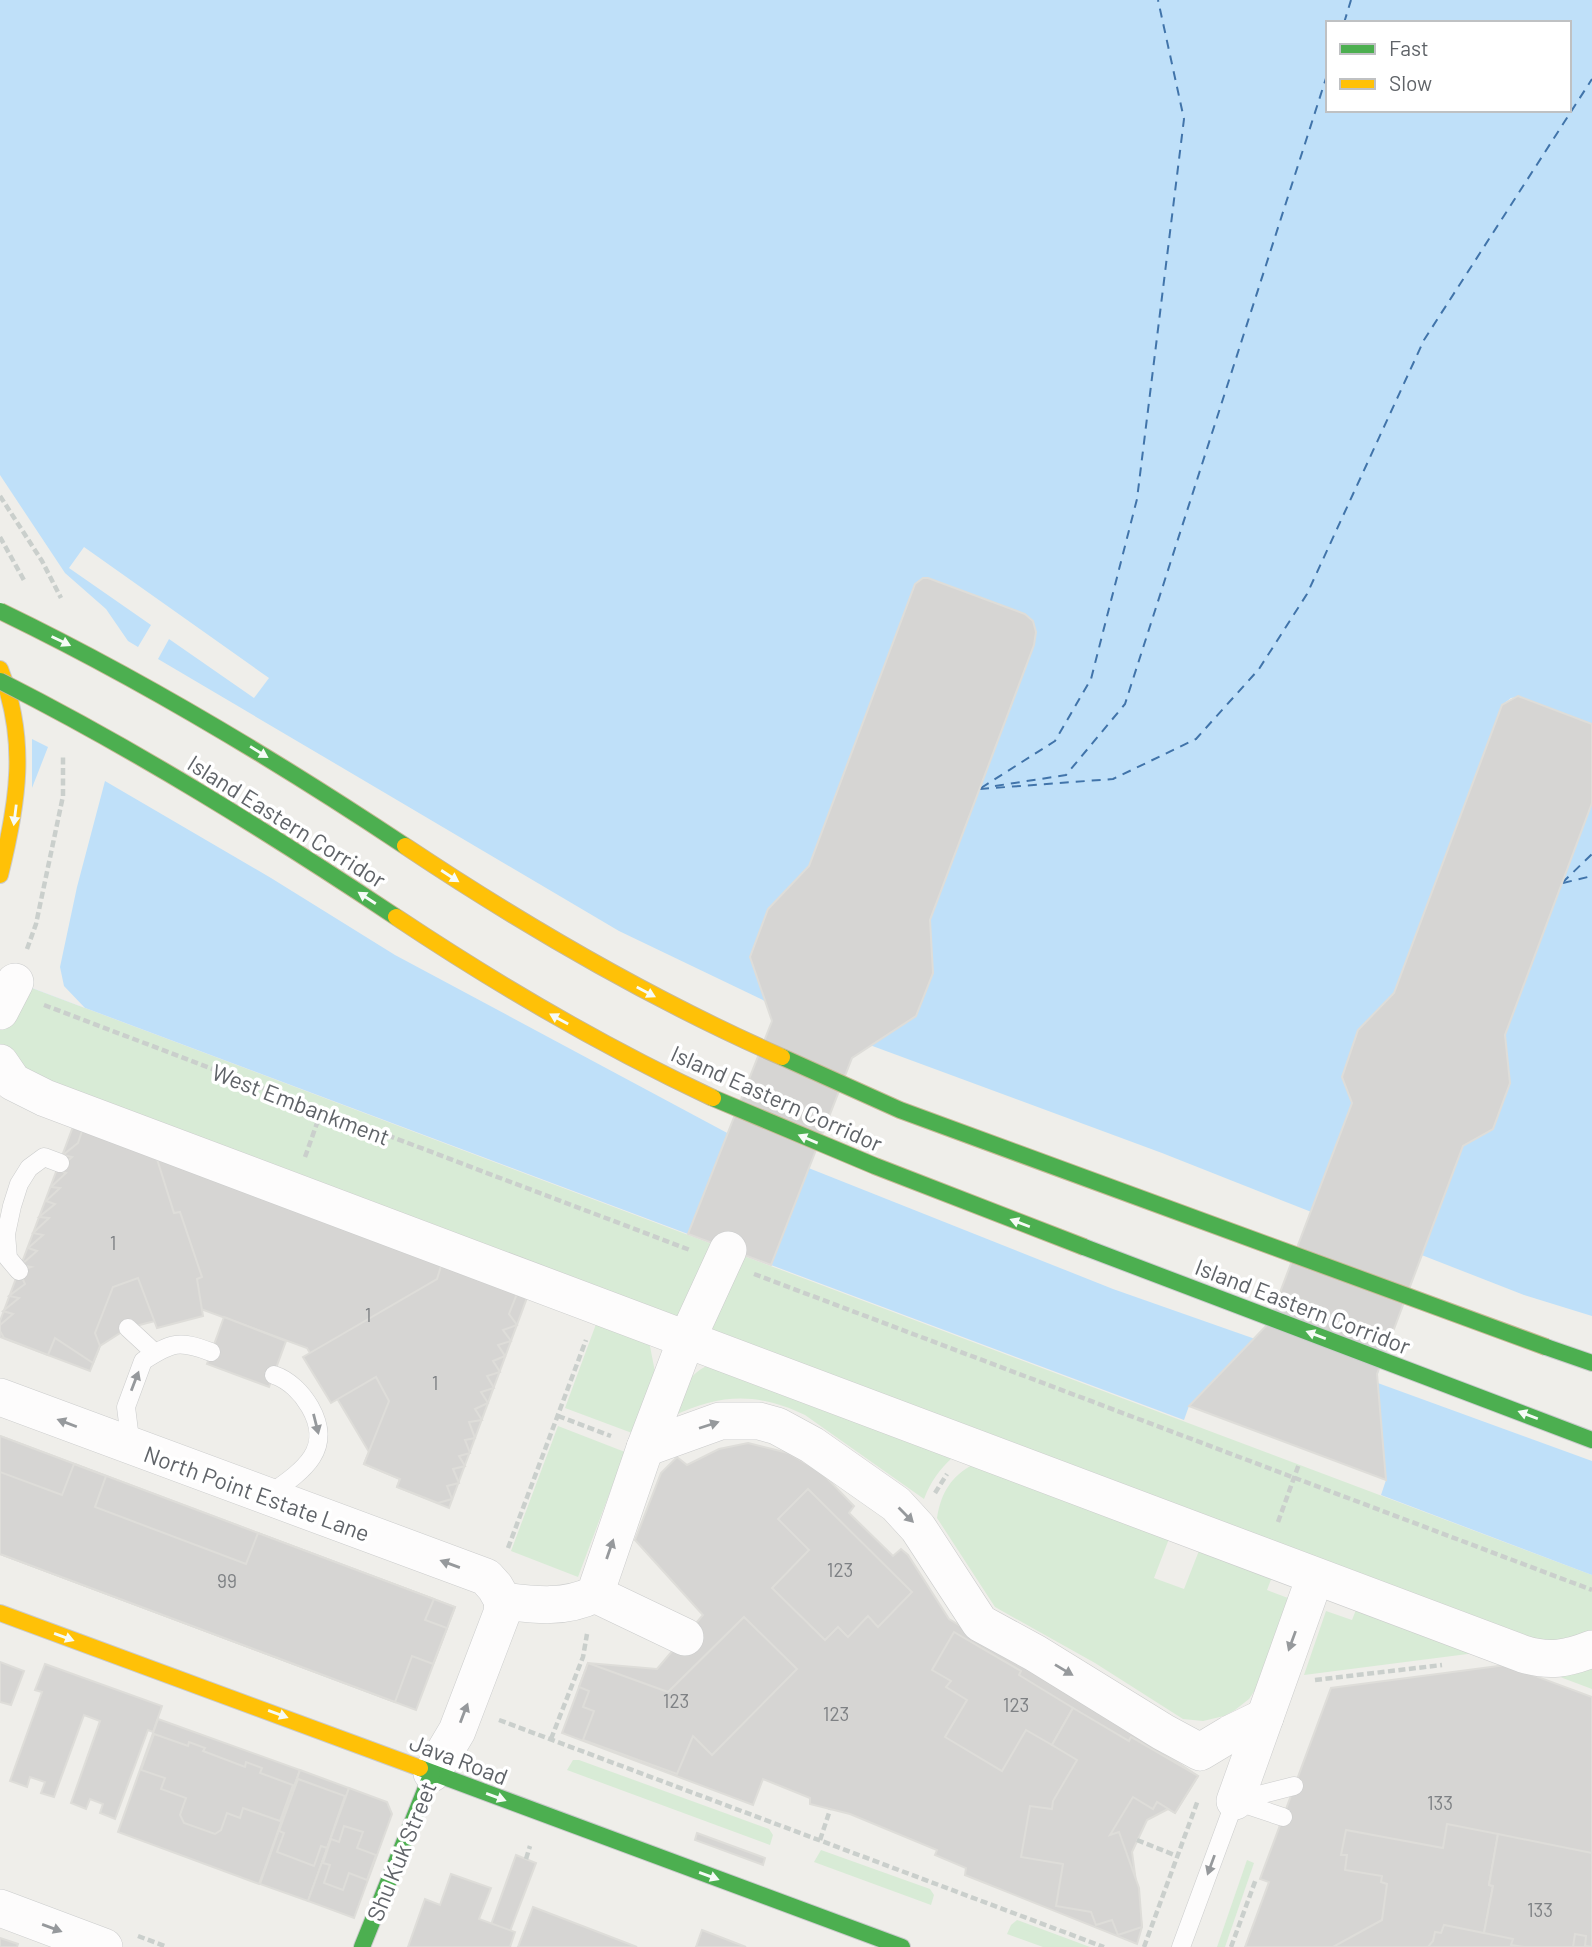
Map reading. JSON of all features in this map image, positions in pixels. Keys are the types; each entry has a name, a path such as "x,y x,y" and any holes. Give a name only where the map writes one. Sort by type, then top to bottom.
{"main road":[{"name":"Island Eastern Corridor","path":"0,611 83,651 160,693 322,791 457,881 553,939 642,990 731,1035 900,1110 1592,1363"},
{"path":"0,670 11,692 19,754 13,827 0,875"},
{"name":"Island Eastern Corridor","path":"0,681 86,726 237,814 538,1008 680,1082 850,1157 1592,1440"},
{"name":"Java Road","path":"0,1613 902,1947"},
{"name":"Shu Kuk Street","path":"362,1947 432,1773"}],"street":[{"path":"0,1063 13,1082 45,1098 1315,1577 1541,1659 1558,1660 1592,1649"},
{"path":"503,1601 543,1606 580,1601 594,1594 686,1340 726,1256"},
{"name":"North Point Estate Lane","path":"0,1397 485,1577 503,1601"},
{"path":"645,1448 720,1421 759,1421 777,1426 812,1445 896,1504 908,1516 980,1623 1200,1752 1230,1734 1270,1701"},
{"path":"1235,1801 1315,1577"},
{"path":"594,1594 684,1637"},
{"name":"Shu Kuk Street","path":"432,1773 457,1731 502,1613 503,1601"},
{"path":"0,1908 104,1947"}],"lane":[{"path":"19,1271 8,1258 6,1234 19,1184 29,1168 44,1157 60,1163"},
{"path":"128,1328 155,1353"},
{"path":"131,1447 125,1407 143,1361 173,1344 188,1343 211,1352"},
{"path":"267,1496 301,1472 319,1443 318,1422 304,1398 283,1378 274,1375"},
{"path":"1235,1801 1294,1786"},
{"path":"1235,1801 1283,1817"},
{"path":"1181,1947 1235,1801"}],"path":[{"name":"West Embankment","path":"8,995 593,1214 726,1256 1295,1478 1592,1590"},
{"path":"505,1555 598,1307"},
{"path":"558,1416 645,1448"},
{"path":"926,1540 937,1487 946,1474 958,1464 984,1452"},
{"path":"1264,1557 1299,1464"},
{"path":"551,1739 583,1657 594,1594"},
{"path":"1270,1701 1455,1663"},
{"path":"497,1719 1104,1947"},
{"path":"1144,1947 1205,1779 1200,1752"},
{"path":"820,1840 830,1810"},
{"path":"1137,1840 1177,1856"},
{"path":"526,1859 530,1846"},
{"path":"1231,1947 1256,1879"}],"green space":[{"path":"0,976 1592,1575 1592,1689 1491,1651 1304,1675 1326,1611 1352,1620 1359,1602 1275,1569 1267,1590 1288,1598 1259,1684 1249,1699 1224,1716 1203,1721 1183,1719 1095,1663 995,1607 937,1518 948,1486 974,1464 953,1457 936,1476 924,1499 805,1415 771,1402 755,1399 723,1400 673,1416 691,1378 704,1367 713,1364 649,1341 655,1372 632,1433 565,1408 599,1316 0,1091","holes":["1172,1531 1202,1543 1184,1589 1154,1578"]},
{"path":"558,1426 625,1452 578,1577 511,1551"},
{"path":"573,1760 769,1829 773,1835 770,1845 567,1770"},
{"path":"821,1850 930,1889 934,1895 931,1905 814,1862"},
{"path":"1247,1860 1254,1863 1225,1947 1217,1947"},
{"path":"1017,1920 1090,1947 1043,1947 1007,1934"}],"water":[{"path":"0,0 1592,0 1592,724 1518,697 1511,698 1502,705 1394,993 1358,1030 1342,1077 1352,1103 1268,1324 1189,1406 1184,1420 771,1265 852,1058 916,1016 933,973 930,920 1034,645 1034,628 1025,614 928,578 915,584 809,866 768,909 750,956 772,1021 688,1234 0,976"},
{"path":"1592,803 1592,1575 1381,1495 1386,1480 1377,1374 1463,1146 1493,1129 1510,1083 1505,1035"}],"pier":[{"path":"0,475 65,573 106,609 128,641 138,647 151,625 69,568 84,547 269,678 254,698 169,639 158,659 619,931 769,1003 775,1022 731,1135 395,955 271,878 105,781 77,887 60,967 64,986 85,1008 0,976","holes":["32,739 48,747 32,788"]},
{"path":"867,1044 1162,1153 1314,1213 1271,1326 1258,1340 1113,1289 806,1167 850,1055"},
{"path":"1419,1254 1524,1295 1592,1316 1592,1461 1375,1382"}],"building":[{"path":"923,578 1025,614 1033,621 1036,632 1034,645 930,920 933,973 916,1016 852,1058 771,1265 688,1234 772,1021 750,957 768,909 809,866 915,584"},
{"path":"1518,696 1592,724 1592,803 1505,1035 1510,1083 1493,1129 1463,1146 1377,1374 1386,1480 1189,1406 1268,1324 1352,1103 1342,1077 1358,1030 1394,993 1502,705"},
{"path":"74,1124 528,1295 449,1508 397,1487 400,1479 364,1464 369,1452 307,1348 201,1309 128,1328 100,1346 90,1371 0,1337 0,1321"},
{"path":"83,1128 157,1159 174,1213 180,1212 202,1277 197,1279 203,1316 157,1328 138,1278 113,1287 95,1333 100,1346 93,1363 55,1338 48,1355 4,1338 0,1331 0,1325 13,1314 3,1311 19,1298 9,1296 25,1284 19,1271 31,1267 21,1265 37,1251 28,1248 43,1235 33,1233 49,1218 39,1217 55,1204 46,1201 60,1188 51,1187 66,1173 57,1170 72,1157 63,1155 78,1143"},
{"path":"442,1263 518,1291 509,1314 517,1325 503,1330 511,1341 498,1345 505,1356 493,1361 500,1372 487,1376 494,1388 481,1392 488,1403 475,1409 482,1420 469,1422 475,1438 465,1440 470,1453 459,1456 465,1466 453,1469 459,1483 447,1486 452,1499 438,1503 397,1487 400,1479 364,1464 389,1401 376,1377 331,1403 303,1357 437,1279"},
{"path":"224,1317 286,1341 269,1387 207,1364"},
{"path":"0,1436 455,1607 433,1664 412,1656 395,1702 0,1554"},
{"path":"0,1436 455,1607 416,1710 0,1554"},
{"path":"748,1443 788,1453 821,1472 854,1506 849,1513 893,1556 901,1549 908,1555 949,1619 1071,1692 1198,1776 1175,1813 1168,1809 1147,1820 1132,1852 1142,1927 1137,1944 965,1875 966,1868 935,1855 937,1850 850,1814 810,1804 810,1798 763,1779 753,1805 562,1733 588,1663 657,1669 703,1615 635,1540 661,1473 677,1457 687,1465 719,1449"},
{"path":"74,1464 106,1476 95,1507 246,1564 258,1533 434,1599 425,1620 447,1628 433,1664 412,1656 395,1702 0,1554 0,1472 62,1495"},
{"path":"808,1489 912,1592 878,1627 868,1616 848,1637 838,1627 825,1640 772,1588 809,1550 778,1519"},
{"path":"744,1617 797,1669 712,1755 693,1736 677,1774 583,1740 594,1711 583,1707 589,1691 579,1687 588,1663 668,1692"},
{"path":"954,1632 1021,1671 1019,1675 1073,1708 1052,1745 1026,1730 1002,1771 945,1737 967,1700 946,1687 951,1681 932,1670"},
{"path":"0,1662 24,1671 11,1705 0,1702"},
{"path":"45,1664 162,1706 153,1732 148,1730 115,1819 100,1813 103,1804 90,1799 86,1809 71,1803 100,1721 84,1715 54,1797 41,1793 45,1782 30,1777 27,1787 10,1781 42,1692 35,1690"},
{"path":"1506,1665 1592,1697 1592,1947 1245,1947 1269,1882 1260,1879 1331,1688"},
{"path":"1073,1708 1129,1741 1131,1737 1198,1776 1175,1813 1157,1802 1153,1809 1133,1797 1110,1835 1119,1832 1139,1888 1142,1927 1118,1935 1112,1920 1096,1925 1091,1912 1056,1906 1063,1864 1021,1857 1030,1806 1052,1809 1053,1801 1077,1760 1052,1745"},
{"path":"158,1719 300,1770 259,1884 118,1832"},
{"path":"154,1734 188,1746 189,1742 205,1748 203,1751 245,1767 246,1762 262,1768 260,1773 293,1785 280,1821 243,1808 240,1818 227,1813 221,1830 215,1834 184,1823 180,1815 186,1798 161,1789 165,1778 141,1770"},
{"path":"300,1770 349,1788 308,1901 260,1884"},
{"path":"298,1779 345,1796 327,1848 321,1846 314,1866 277,1852 284,1833 279,1831"},
{"path":"349,1788 387,1802 392,1814 354,1918 308,1901"},
{"path":"1447,1824 1498,1834 1489,1885 1493,1886 1484,1933 1444,1925 1441,1933 1435,1932 1428,1947 1333,1947 1382,1920 1387,1884 1381,1882 1382,1876 1345,1870 1347,1855 1341,1855 1346,1830 1443,1848"},
{"path":"344,1826 363,1832 357,1848 376,1855 367,1880 349,1873 343,1890 324,1883 330,1865 323,1863 331,1839 339,1842"},
{"path":"697,1833 765,1858 763,1865 695,1840"},
{"path":"1498,1834 1592,1853 1592,1947 1585,1946 1586,1936 1575,1934 1573,1947 1524,1947 1511,1945 1513,1939 1484,1933 1493,1886 1489,1885"},
{"path":"516,1855 536,1863 504,1947 483,1947"},
{"path":"451,1874 491,1888 479,1919 515,1932 510,1947 408,1947 425,1899 440,1905"},
{"path":"533,1907 637,1947 518,1947"},
{"path":"702,1930 746,1947 696,1947"},
{"path":"0,1938 18,1944 17,1947 0,1947"}],"ferry route":[{"path":"981,788 1055,741 1091,679 1137,499 1184,119 1158,0"},
{"path":"1345,21 1351,0"},
{"path":"995,786 1066,775 1125,704 1326,78"},
{"path":"1571,112 1592,79"},
{"path":"980,789 1113,779 1196,739 1259,669 1307,594 1424,340 1571,112"},
{"path":"1562,883 1592,854"},
{"path":"1563,883 1592,876"}],"traffic: fast":[{"path":"0,611 104,664 206,721 405,846"},
{"path":"0,681 102,735 202,793 396,917"},
{"path":"782,1057 900,1110 1546,1347"},
{"path":"713,1098 875,1166 1084,1247"},
{"path":"1084,1247 1592,1440"},
{"path":"1546,1347 1592,1363"},
{"path":"420,1768 902,1947"},
{"path":"362,1947 432,1773"}],"traffic: slow":[{"path":"0,669 9,695 17,746 12,822 0,875"},
{"path":"405,846 496,905 589,960 684,1011 782,1057"},
{"path":"396,917 551,1014 713,1098"},
{"path":"0,1613 420,1768"}]}
